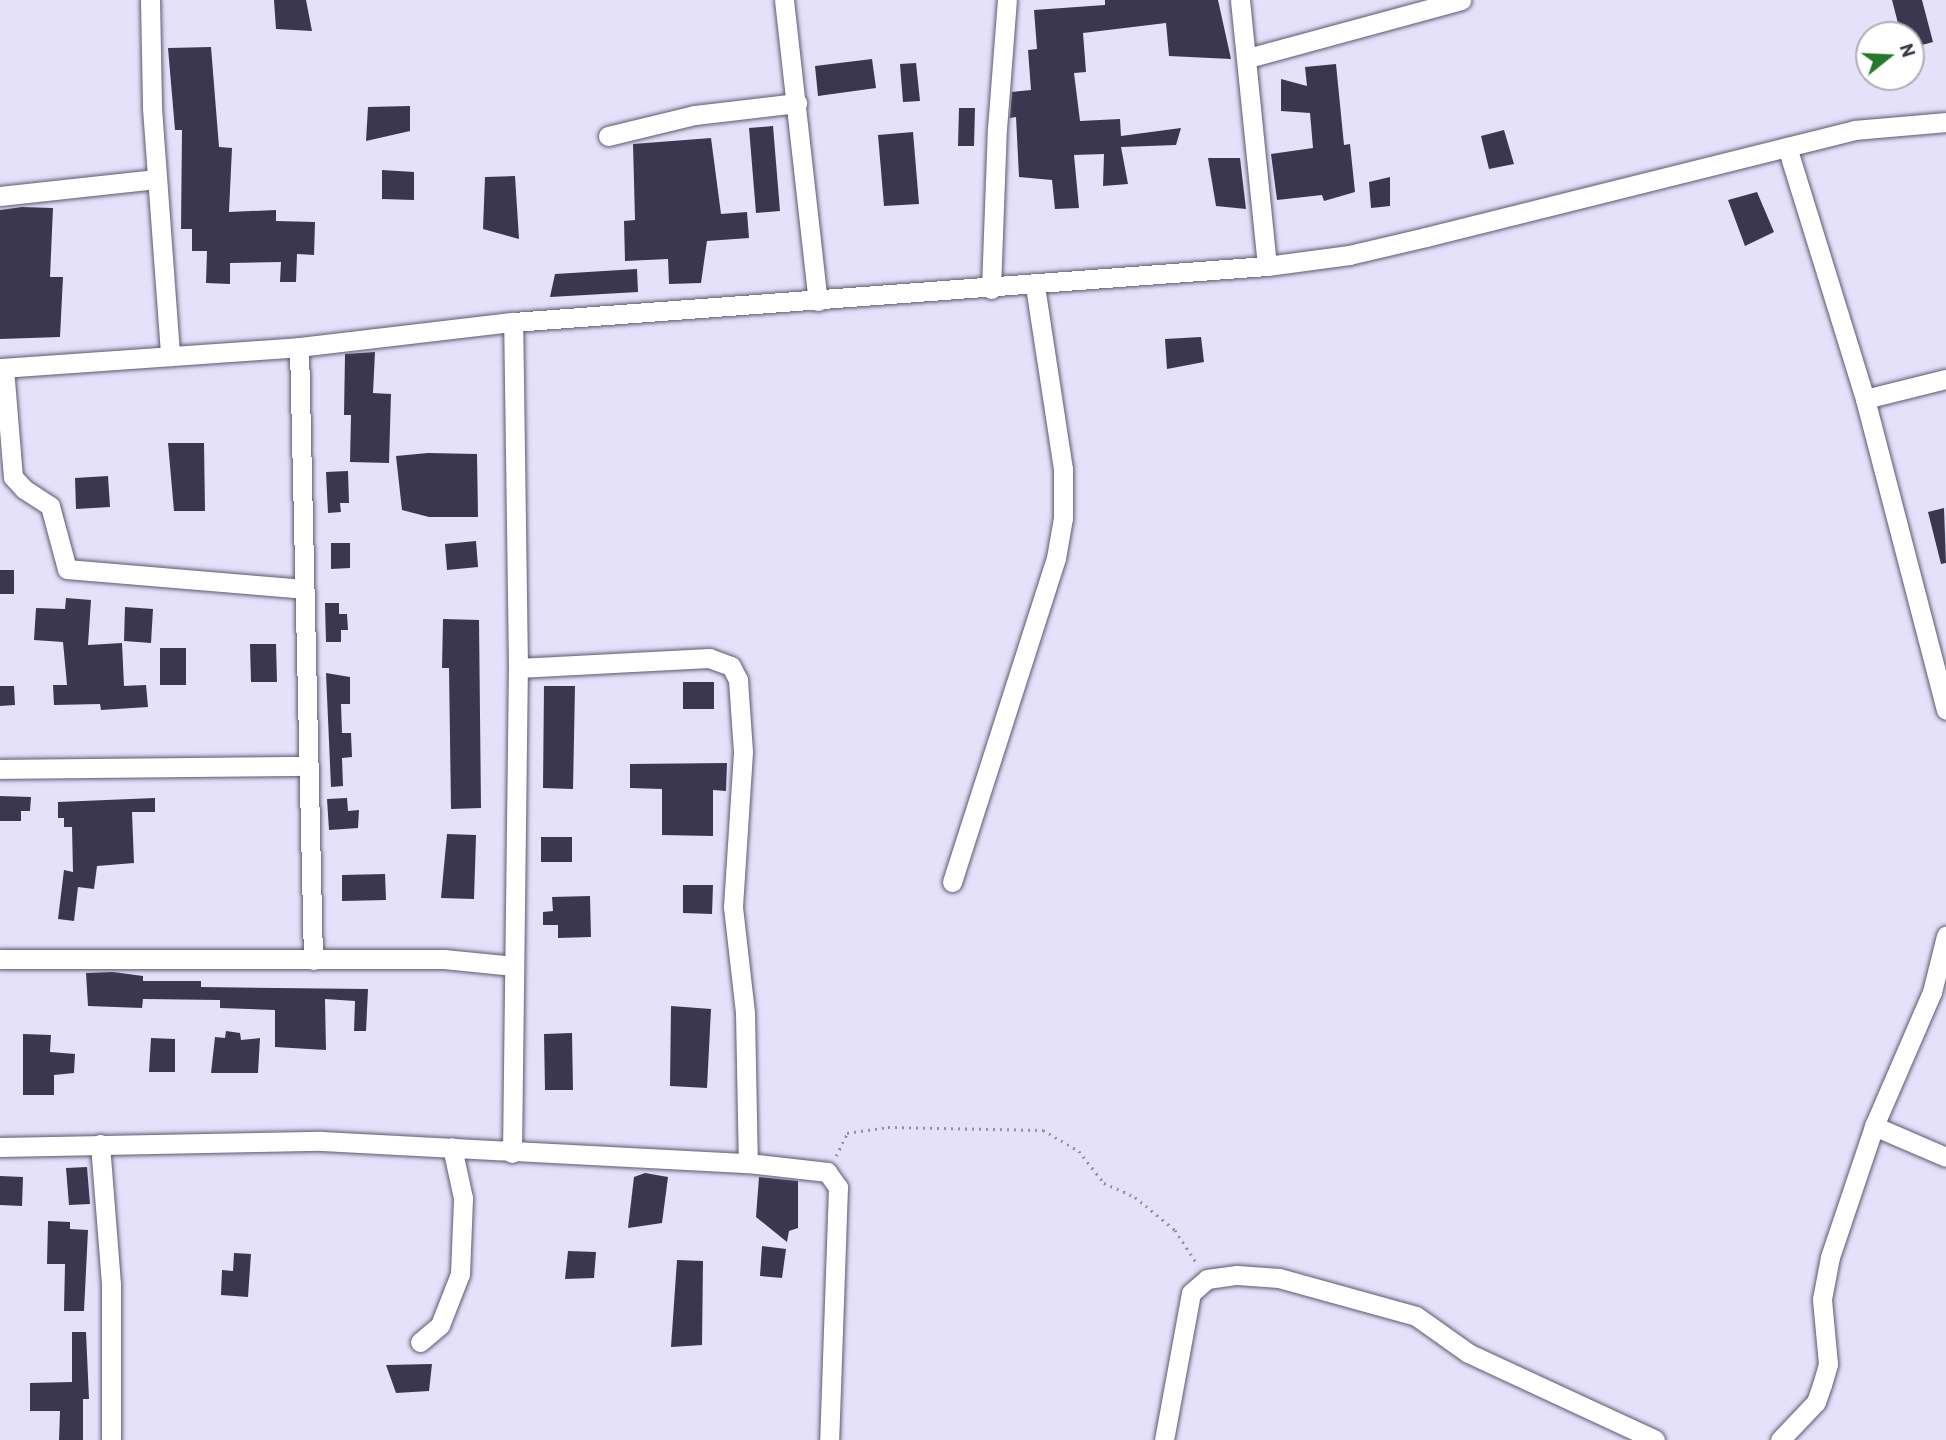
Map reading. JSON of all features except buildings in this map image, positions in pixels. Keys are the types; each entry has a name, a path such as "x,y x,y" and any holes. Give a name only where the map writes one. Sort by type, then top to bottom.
{"street":[{"path":"150,0 156,179 170,356"},
{"path":"784,0 818,301"},
{"path":"991,289 997,129 1007,0"},
{"path":"1240,0 1248,58 1267,266"},
{"path":"1248,58 1461,0"},
{"path":"608,136 695,115 797,103"},
{"path":"303,589 67,569 50,506 24,489 13,477 2,368 299,346 513,323 1035,286 1267,266 1413,240 1855,130 1946,122"},
{"path":"1787,147 1865,400 1946,710"},
{"path":"0,196 156,179"},
{"path":"952,883 1056,558 1063,518 1063,469 1035,286"},
{"path":"512,1153 517,668 513,323"},
{"path":"299,346 313,960"},
{"path":"1865,400 1946,379"},
{"path":"517,668 709,658 731,666 738,680 743,752 733,907 745,1013 748,1163"},
{"path":"0,769 307,766"},
{"path":"1780,1440 1816,1402 1822,1385 1828,1364 1822,1299 1830,1256 1874,1126 1932,992 1946,936"},
{"path":"0,959 444,960 514,966"},
{"path":"1874,1126 1946,1157"},
{"path":"0,1147 281,1140 748,1163 827,1172 838,1187 829,1440"},
{"path":"100,1144 111,1285 111,1440"},
{"path":"420,1342 440,1325 460,1274 463,1198 452,1147"},
{"path":"1164,1440 1191,1293 1207,1279 1237,1275 1279,1278 1416,1316 1468,1353 1655,1440"}],"path":[{"path":"827,1172 847,1133 888,1127 1043,1130 1079,1151 1104,1183 1135,1197 1175,1230 1207,1279"}]}
